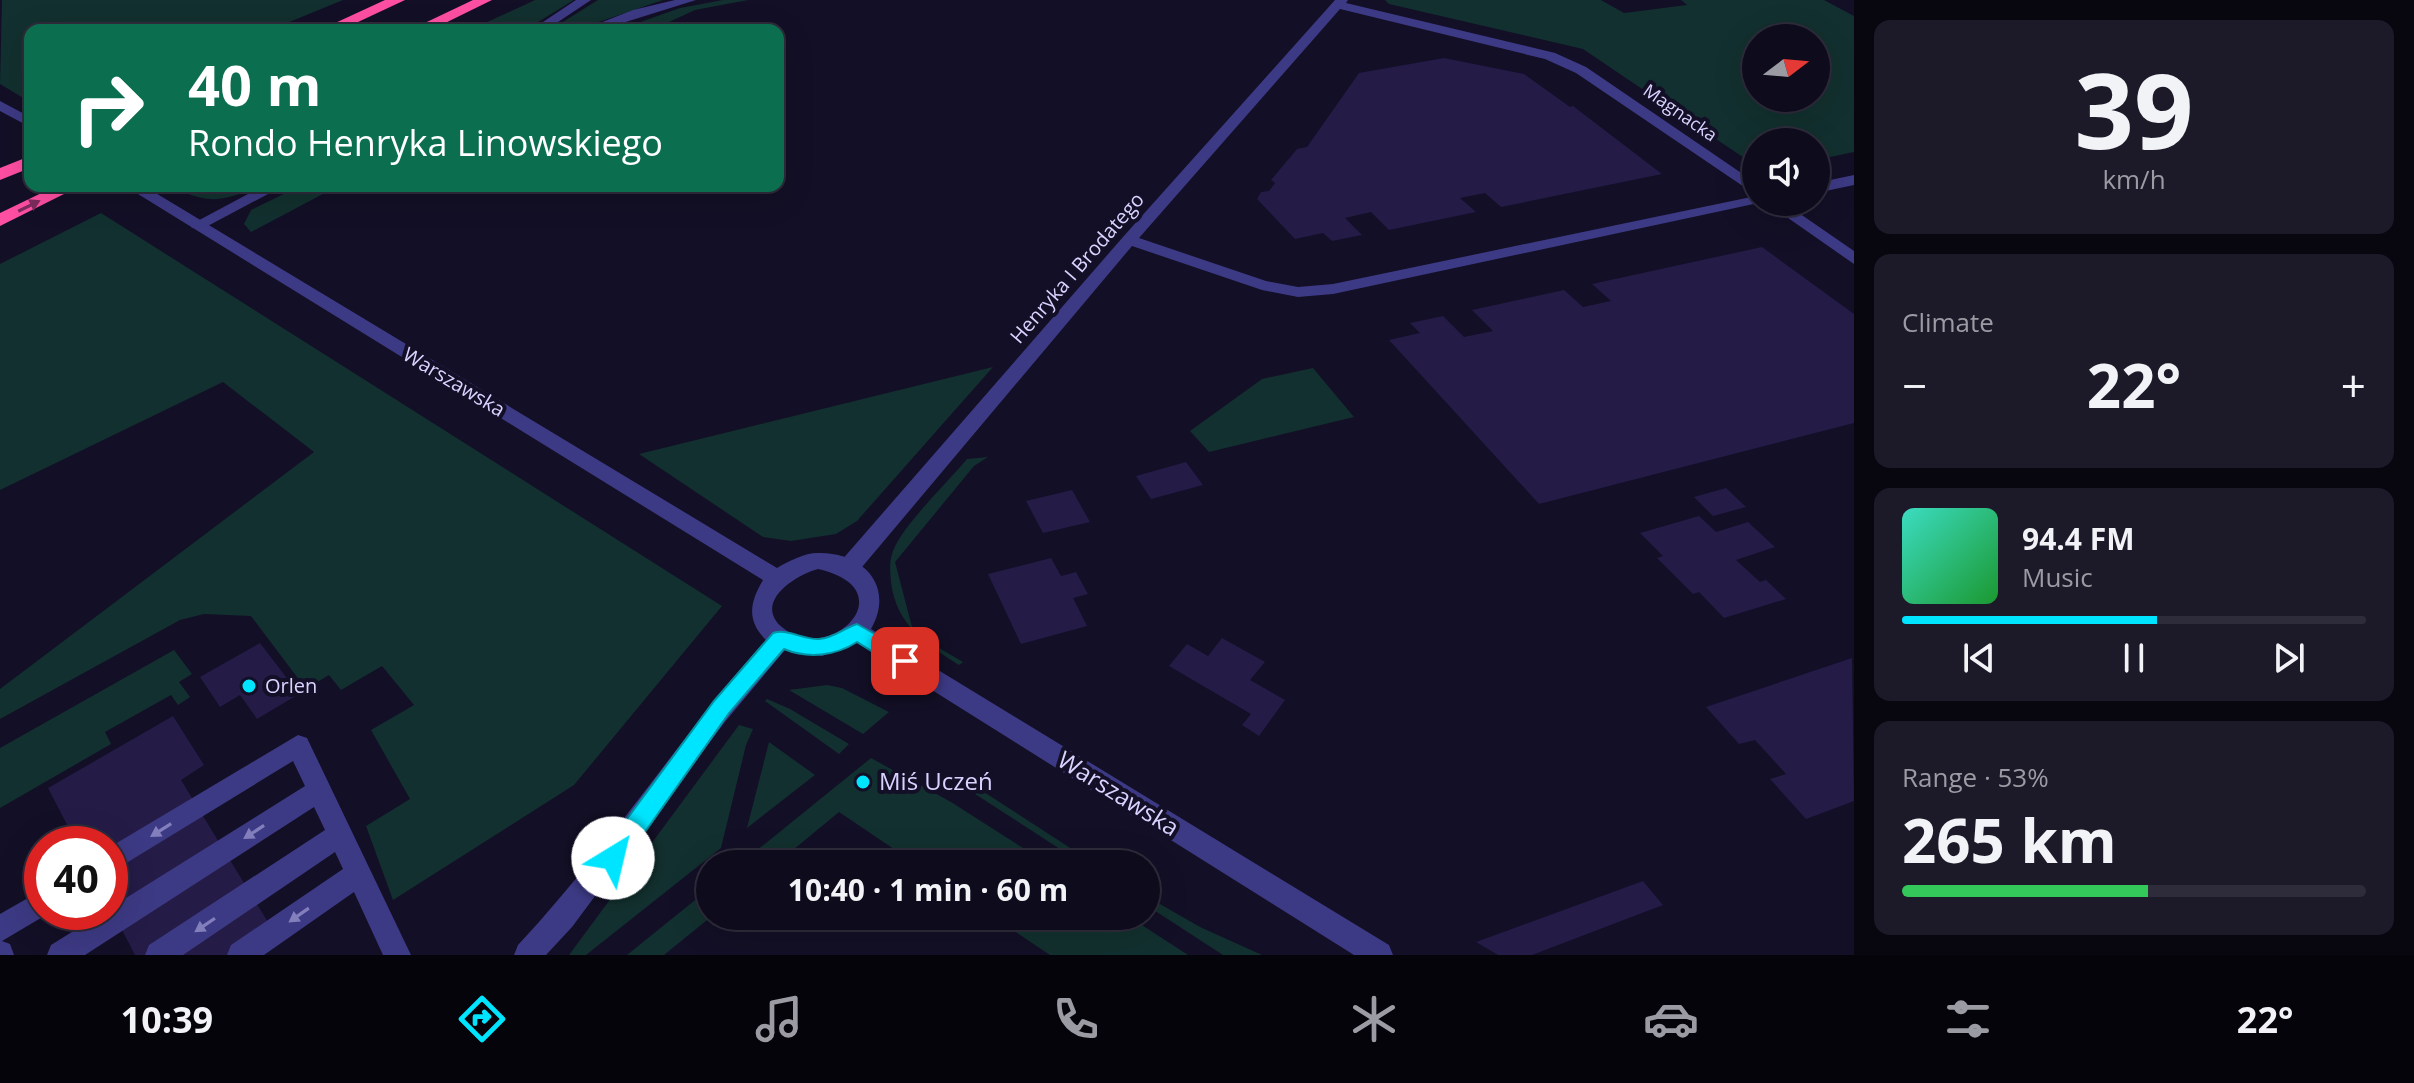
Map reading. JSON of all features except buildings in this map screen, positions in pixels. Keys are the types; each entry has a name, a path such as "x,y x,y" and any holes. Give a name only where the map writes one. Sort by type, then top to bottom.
{"highway":[{"path":"342,24 398,0"},
{"path":"431,24 485,0"},
{"path":"0,220 58,192"}],"street":[{"path":"547,24 585,0"},
{"path":"605,24 690,0"},
{"name":"Magnacka","path":"1340,3 1550,56 1581,70 1742,180"},
{"name":"Henryka I Brodatego","path":"849,567 1129,240 1340,3"},
{"path":"3,110 24,120"},
{"path":"1830,185 1854,180"},
{"name":"Warszawska","path":"143,192 775,577"},
{"path":"198,225 263,192"},
{"path":"1129,240 1262,285 1298,292 1333,289 1742,204"},
{"path":"1793,216 1854,259"},
{"path":"834,562 849,567 860,575 873,597 867,621 857,632 840,643 820,647 798,646 781,638 767,626 761,609 764,592 775,577 802,563 834,562"},
{"name":"Warszawska","path":"857,632 1379,955"},
{"path":"528,955 613,858 721,707 781,638"},
{"path":"128,850 298,745 397,955"},
{"path":"61,955 319,790"},
{"path":"159,955 340,835"},
{"path":"241,955 357,875"},
{"path":"0,929 24,914"}],"green space":[{"path":"2,0 343,0 285,24 24,24 24,98 0,84"},
{"path":"535,0 574,0 535,24 483,24"},
{"path":"598,0 663,0 593,24 560,24"},
{"path":"723,0 748,0 695,10 665,24 635,24 680,8"},
{"path":"1385,0 1601,0 1624,13 1687,5 1681,0 1824,0 1854,16 1854,152 1830,157 1830,128 1742,128 1742,157 1583,49 1389,4"},
{"path":"185,192 243,192 214,199"},
{"path":"288,192 327,192 251,232 244,224 251,210"},
{"path":"101,213 722,606 574,785 393,900 366,826 410,799 371,730 414,705 382,666 341,690 329,675 306,689 251,616 204,614 180,620 0,719 0,689 314,452 223,382 0,490 0,264"},
{"path":"993,367 857,521 836,534 791,541 763,537 639,454"},
{"path":"1313,368 1354,417 1209,452 1190,431 1262,379"},
{"path":"988,457 974,466 895,562 912,627 922,638 963,662 959,665 924,641 906,622 894,597 890,566 898,541 926,504 967,459"},
{"path":"174,650 192,674 179,682 190,697 178,705 171,695 105,732 111,744 0,808 0,748"},
{"path":"827,685 842,688 889,712 863,734 789,690"},
{"path":"767,699 849,744 839,754 765,701"},
{"path":"739,725 753,729 746,745 721,848 696,850 696,868 586,955 569,955"},
{"path":"769,742 815,775 747,828"},
{"path":"871,758 951,802 1026,850 895,850 839,812 793,850 757,850"},
{"path":"981,790 1073,850 1061,850 975,794"},
{"path":"696,899 696,929 664,955 627,955"},
{"path":"1160,904 1200,927 1262,955 1223,955 1160,914"},
{"path":"1013,930 1150,930 1188,955 1050,955"}],"place":[{"name":"Orlen","path":"249,686"},
{"name":"Miś Uczeń","path":"863,782"}],"route":[{"path":"613,858 721,707 781,638 798,646 820,647 840,643 857,632 905,661"}]}
